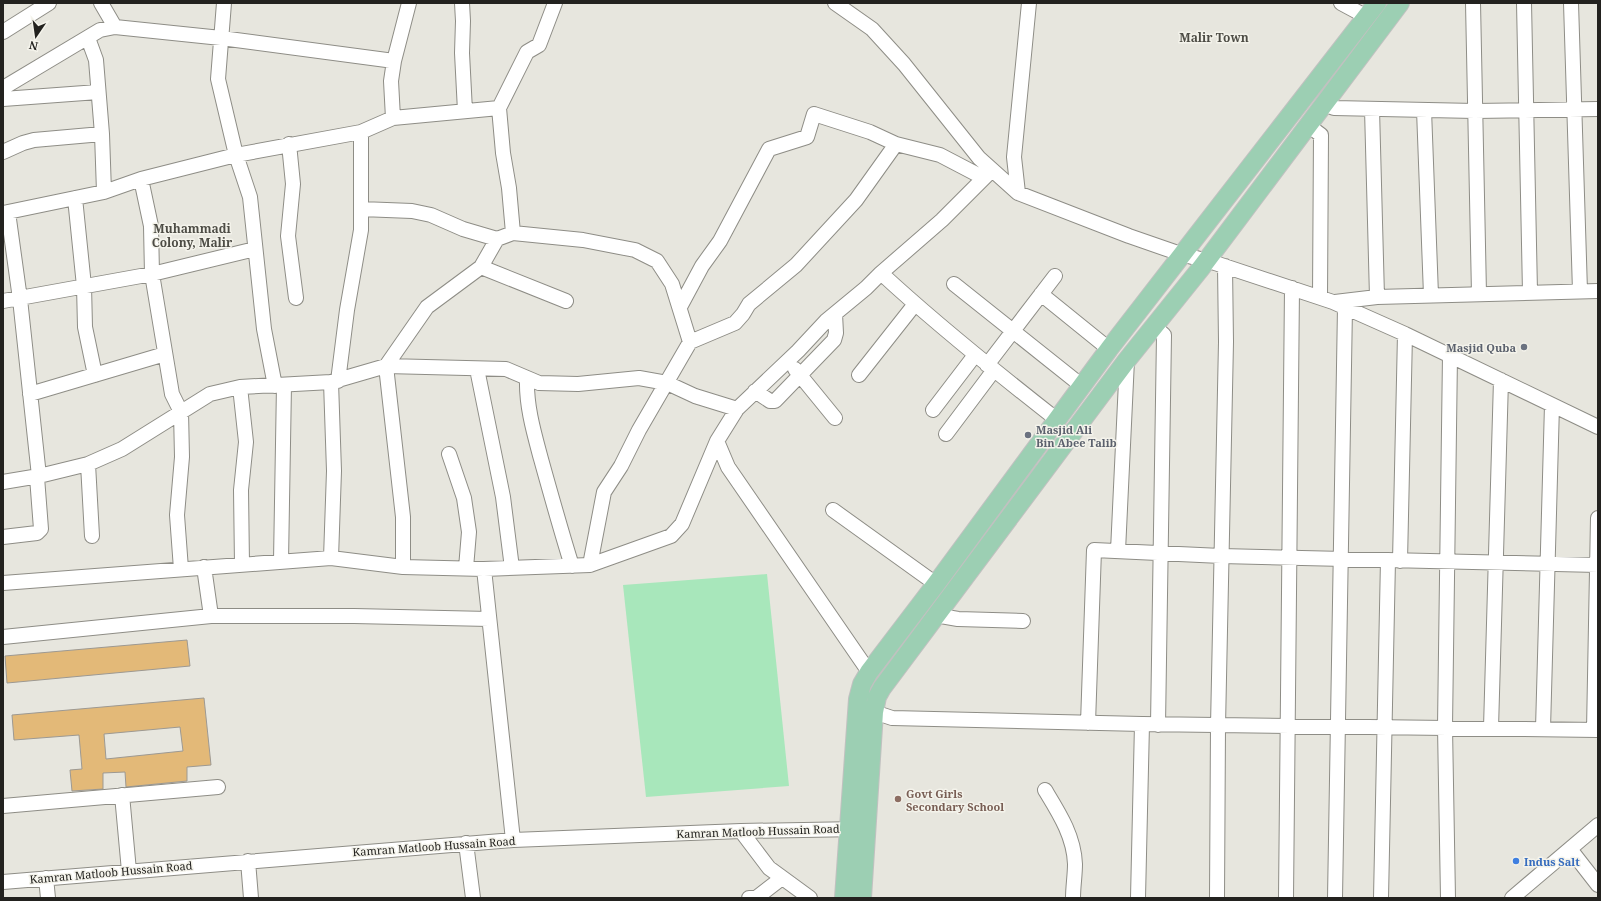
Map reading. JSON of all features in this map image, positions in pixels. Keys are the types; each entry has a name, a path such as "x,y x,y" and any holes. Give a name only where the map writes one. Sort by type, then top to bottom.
{"main road":[{"path":"844,898 857,828 874,712 877,697 882,688 935,615 984,552 1127,360 1309,126 1323,104 1400,3"},
{"path":"862,898 857,828 858,699 862,684 869,672 968,542 1056,419 1181,254 1372,10"}],"street":[{"path":"3,32 49,3"},
{"path":"101,3 115,27"},
{"path":"224,3 218,79 236,155 250,198 264,329 280,385 281,561"},
{"path":"393,118 391,81 394,61 408,3"},
{"path":"462,3 462,53 465,111"},
{"path":"513,233 499,108 527,52 540,45 555,3"},
{"path":"835,3 872,29 904,64 979,158 988,174"},
{"path":"1018,193 1014,157 1029,3"},
{"path":"1341,3 1372,10"},
{"path":"1473,3 1478,294"},
{"path":"1524,3 1530,292"},
{"path":"1571,3 1580,291"},
{"path":"3,88 100,30 115,27 221,38 394,61"},
{"path":"88,38 96,60 102,134 104,192"},
{"path":"3,99 98,92"},
{"path":"1323,104 1334,108 1475,111 1598,109"},
{"path":"3,537 37,533 40,532 41,529 38,477 20,299 6,213 104,192 141,180 236,155 289,144 361,132 393,118 499,108"},
{"path":"1372,109 1377,297"},
{"path":"1424,110 1431,295"},
{"path":"680,307 702,266 720,241 769,149 807,136 814,114 870,132 896,144 940,155 988,174 1018,193 1129,236 1339,304 1450,355 1598,427"},
{"path":"1309,126 1321,135 1320,298"},
{"path":"331,558 334,471 334,382 361,230 361,132"},
{"path":"3,152 34,140 102,134"},
{"path":"289,144 293,184 288,236 296,298"},
{"path":"590,565 604,492 621,466 639,430 690,342 735,323 749,304 796,264 856,200 896,144"},
{"path":"3,584 331,558 403,567 484,569 590,565 671,536 682,524 717,441 737,409 826,321 866,288 942,220 988,174"},
{"path":"141,180 151,226 152,274 165,354 172,394 181,412 182,457 177,514 182,569"},
{"path":"75,198 84,286 85,327 95,375"},
{"path":"361,209 412,211 431,214 463,229 497,239 513,233 583,240 635,250 657,261 672,284 690,342"},
{"path":"403,567 403,517 386,366 427,307 481,267 497,239"},
{"path":"3,301 152,274 255,249"},
{"path":"1217,898 1218,726 1226,342 1225,266"},
{"path":"481,267 566,301"},
{"path":"881,273 975,355 1056,419"},
{"path":"946,434 1013,331 1055,276"},
{"path":"954,284 1082,386"},
{"path":"1286,898 1292,288"},
{"path":"1339,304 1377,297 1598,291"},
{"path":"1041,294 1109,349"},
{"path":"859,375 915,304"},
{"path":"1335,898 1340,559 1339,304"},
{"path":"755,391 770,401 775,401 834,340 836,333 835,314"},
{"path":"1154,326 1164,335 1158,724"},
{"path":"1381,898 1385,727 1405,334"},
{"path":"30,394 165,354"},
{"path":"933,410 975,355"},
{"path":"1448,898 1446,727 1450,355"},
{"path":"788,360 835,418"},
{"path":"1118,551 1127,360"},
{"path":"3,482 38,477 88,464 122,449 210,394 240,387 334,382 386,366 506,370 539,382 578,384 639,378 667,383 695,396 737,409"},
{"path":"477,369 503,497 512,568"},
{"path":"527,378 527,392 532,425 552,500 572,566"},
{"path":"1491,728 1501,380"},
{"path":"240,387 246,442 241,490 242,564"},
{"path":"1543,729 1552,405"},
{"path":"717,441 728,467 869,672"},
{"path":"449,454 464,498 468,532 466,568"},
{"path":"88,464 92,536"},
{"path":"833,510 936,584"},
{"path":"874,712 892,718 1088,723 1218,726 1446,727 1596,730 1598,518"},
{"path":"968,542 984,552"},
{"path":"1088,723 1094,550 1221,556 1598,566"},
{"path":"204,567 211,616"},
{"path":"484,569 513,840"},
{"path":"935,615 958,619 1023,621"},
{"path":"3,637 211,616 354,616 489,619"},
{"path":"1138,898 1142,724"},
{"path":"3,806 218,787"},
{"path":"1045,790 1059,812 1069,834 1075,863 1072,898"},
{"path":"122,795 129,871"},
{"path":"1512,898 1598,825"},
{"name":"Kamran Matloob Hussain Road","path":"3,882 513,840 857,828"},
{"path":"741,831 769,868 810,898"},
{"path":"466,843 473,898"},
{"path":"1570,849 1598,884"},
{"path":"248,861 251,898"},
{"path":"46,878 48,898"},
{"path":"750,898 756,898 782,878"}],"green space":[{"path":"767,574 789,786 646,797 623,585"}],"building":[{"path":"187,640 190,666 7,683 5,656"},
{"path":"204,698 211,765 187,767 187,781 126,787 125,772 103,773 103,789 72,791 70,770 82,769 79,735 14,740 12,715","holes":["180,727 183,751 106,759 104,734"]}],"place":[{"name":"Masjid Quba","path":"1524,347"},
{"name":"Masjid Ali Bin Abee Talib","path":"1028,435"},
{"name":"Govt Girls Secondary School","path":"898,799"},
{"name":"Indus Salt","path":"1516,861"}],"district":[{"name":"Malir Town","path":"1214,37"},
{"name":"Muhammadi Colony, Malir","path":"192,235"}]}
